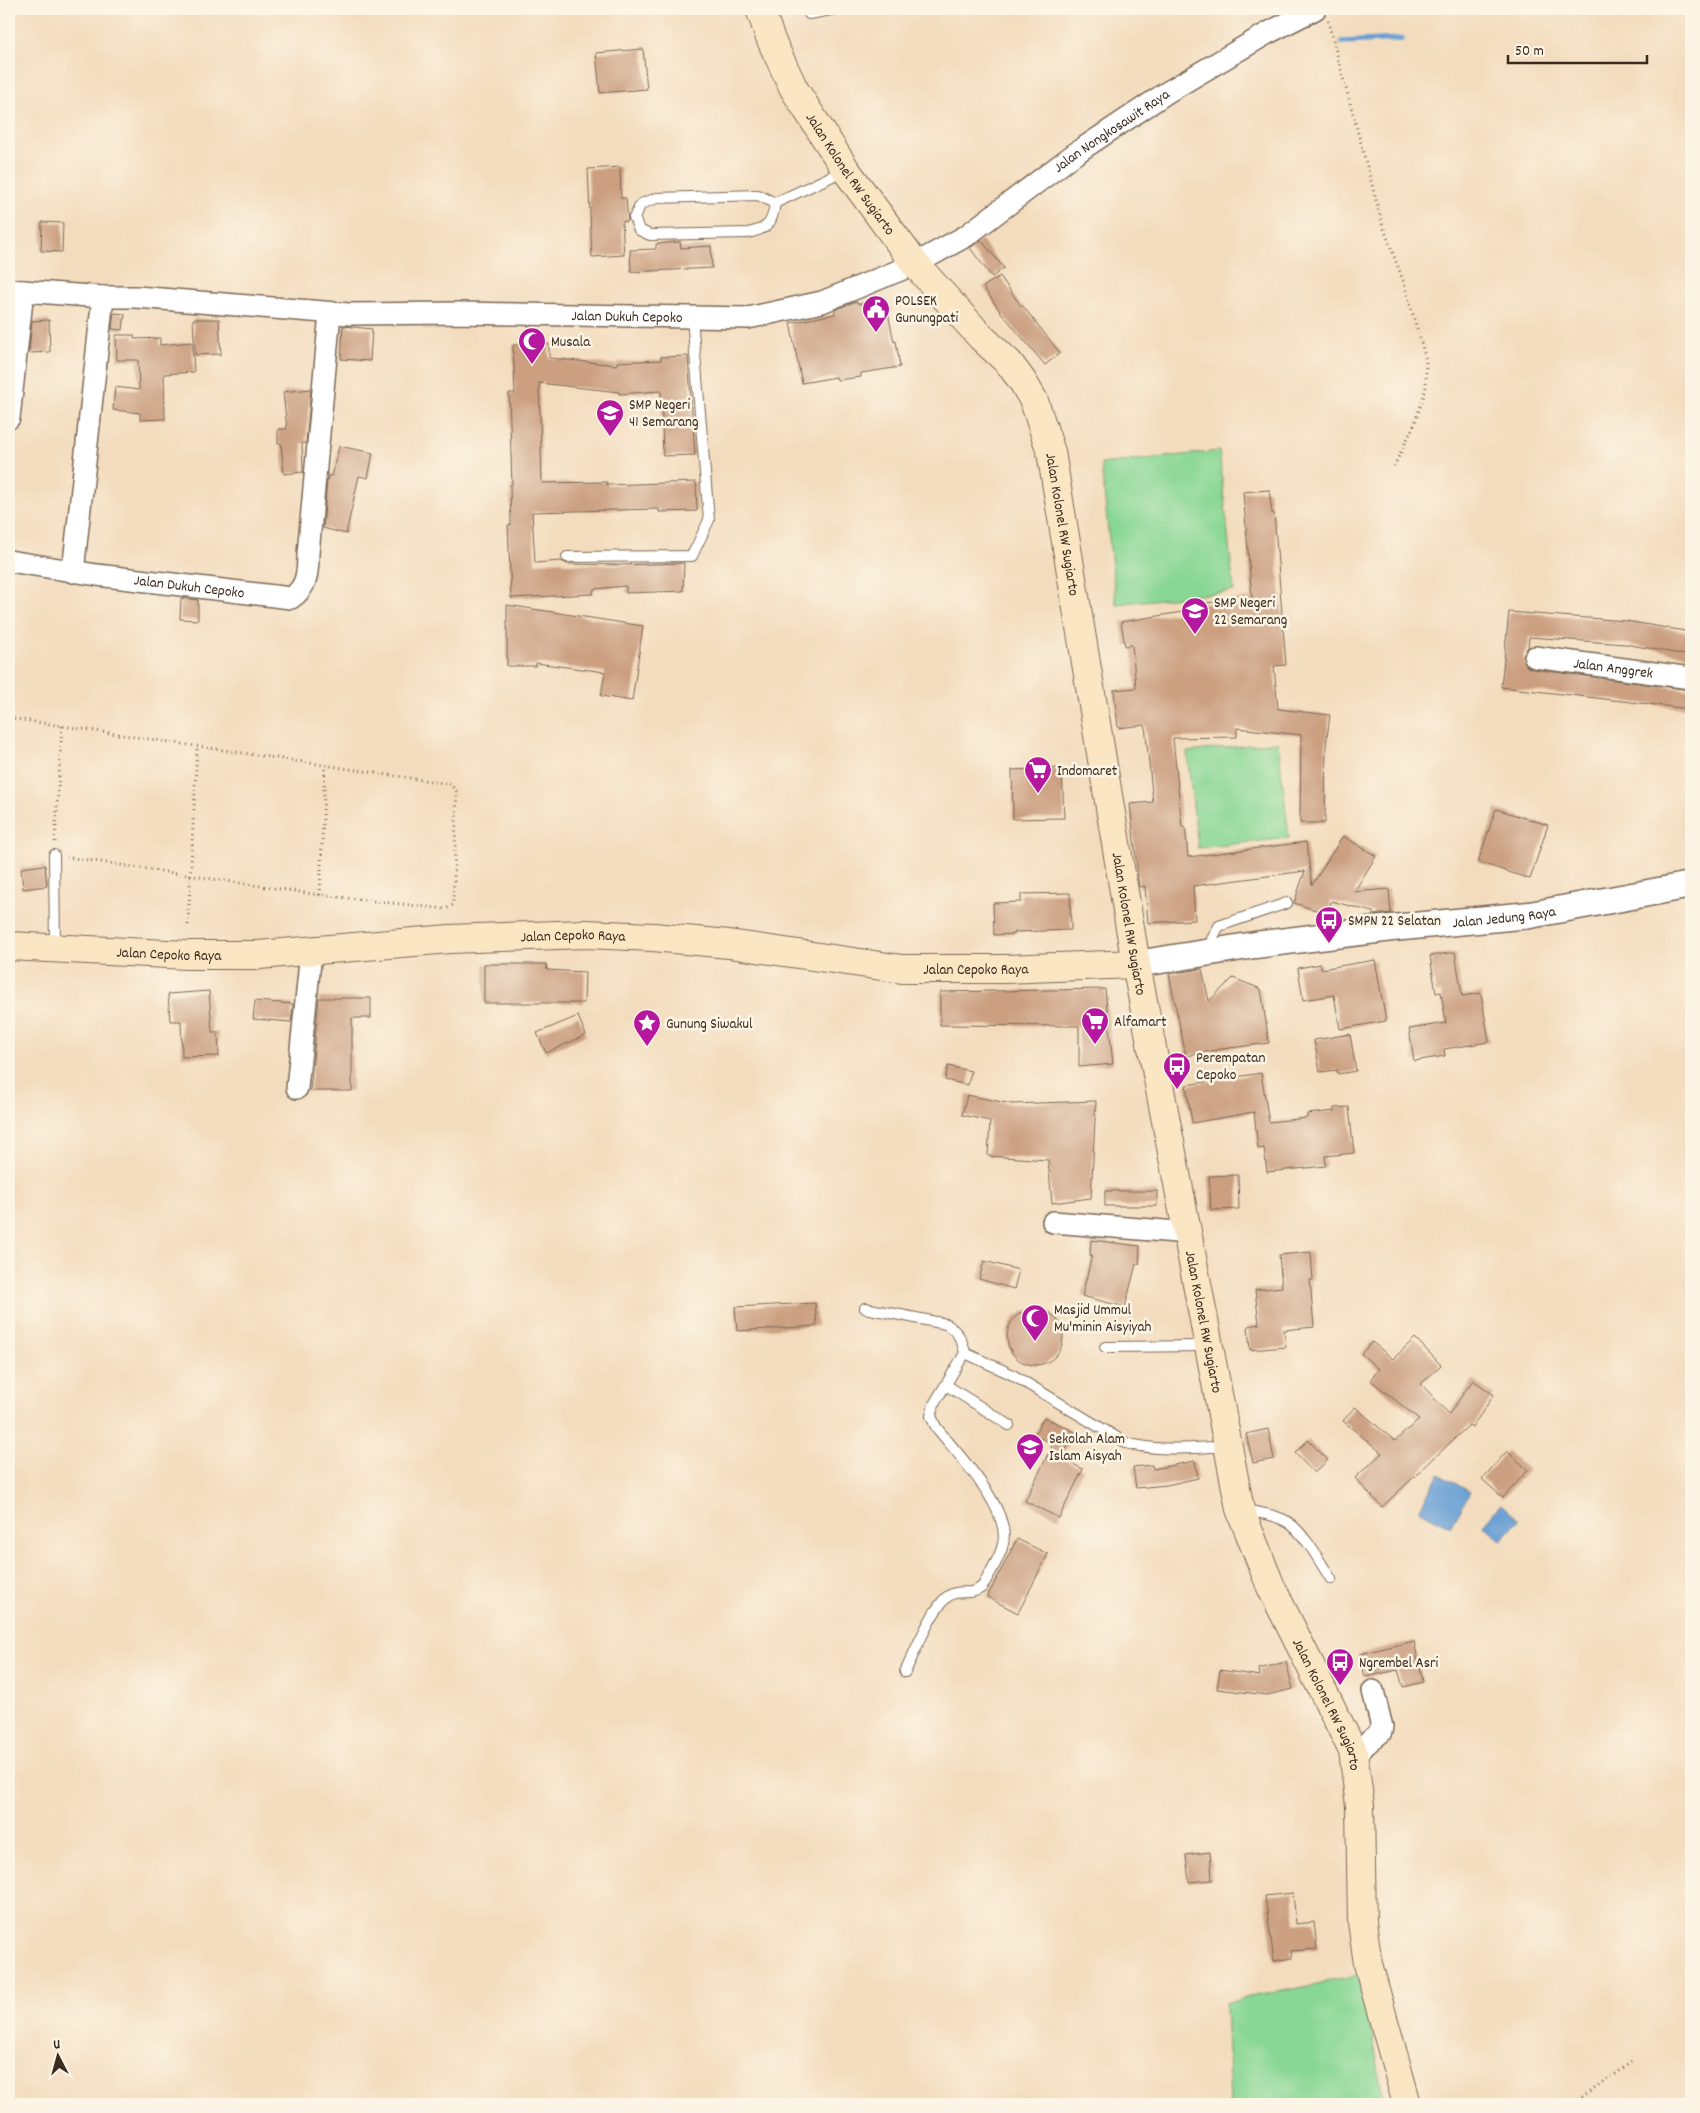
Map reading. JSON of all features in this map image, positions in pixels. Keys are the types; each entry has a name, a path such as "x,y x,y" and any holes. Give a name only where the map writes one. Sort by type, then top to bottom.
{"main road":[{"name":"Jalan Kolonel RW Sugiarto","path":"760,9 771,40 794,89 846,170 915,264 981,337 1009,363 1023,382 1034,401 1051,452 1136,964 1189,1233 1208,1346 1240,1509 1271,1587 1353,1751 1360,1806 1363,1930 1368,1964 1408,2104"},
{"name":"Jalan Cepoko Raya","path":"9,946 219,956 311,952 450,939 586,934 654,937 730,944 902,969 1006,969 1136,964"}],"street":[{"name":"Jalan Nongkosawit Raya","path":"915,264 966,236 1076,153 1166,93 1266,34 1321,13"},
{"name":"Jalan Dukuh Cepoko","path":"16,291 103,297 136,296 330,313 748,318 822,302 915,264"},
{"path":"9,418 16,291"},
{"path":"73,572 103,297"},
{"name":"Jalan Dukuh Cepoko","path":"9,560 73,572 291,598 299,593 308,572 308,554 330,313"},
{"name":"Jalan Anggrek","path":"1535,657 1691,678"},
{"name":"Jalan Jedung Raya","path":"1136,964 1255,945 1392,928 1530,915 1691,885"},
{"path":"297,1088 311,952"},
{"path":"1052,1222 1189,1233"},
{"path":"1353,1751 1375,1738 1381,1732 1382,1727 1373,1691"}],"lane":[{"path":"808,14 836,9"},
{"path":"775,203 846,170"},
{"path":"758,195 775,203 773,220 763,230 748,233 650,236 639,230 634,218 641,204 657,198 758,195"},
{"path":"567,557 692,556 709,520 692,318"},
{"path":"54,855 56,949"},
{"path":"1210,953 1212,939 1219,926 1287,903"},
{"path":"865,1308 946,1324 956,1331 966,1352 1011,1374 1126,1443 1161,1450 1227,1446"},
{"path":"1105,1347 1208,1346"},
{"path":"905,1672 925,1629 946,1598 954,1593 971,1594 978,1591 983,1586 1003,1544 1004,1528 992,1499 932,1422 932,1410 966,1352"},
{"path":"946,1385 1009,1425"},
{"path":"1240,1509 1275,1517 1288,1523 1298,1532 1331,1579"}],"path":[{"path":"1321,13 1426,360 1426,389 1415,423 1394,466"},
{"path":"9,718 62,725 197,748 450,784 457,792 453,905 446,909 320,895 54,855 62,725"},
{"path":"188,925 197,748"},
{"path":"320,895 325,766"},
{"path":"1574,2104 1631,2062"}],"green space":[{"path":"1219,451 1234,591 1116,604 1101,464"},
{"path":"1278,742 1289,838 1198,848 1187,752"},
{"path":"1363,1974 1384,2104 1230,2104 1226,2004 1249,1997"}],"water":[{"path":"1439,1474 1470,1492 1450,1527 1419,1510"},
{"path":"1501,1504 1519,1520 1501,1541 1483,1525"}],"building":[{"path":"643,49 647,89 600,93 596,53"},
{"path":"620,167 621,198 626,198 628,221 622,222 624,255 592,257 588,169"},
{"path":"42,222 63,223 62,252 41,251"},
{"path":"981,240 1004,268 992,277 970,248"},
{"path":"680,242 681,248 711,246 712,268 631,272 630,250 656,249 656,244"},
{"path":"1000,276 1021,306 1060,353 1045,365 1000,311 983,287"},
{"path":"885,298 894,342 896,341 900,367 861,373 861,377 837,380 836,377 802,383 790,323 835,314 835,310 854,302 858,304"},
{"path":"114,313 125,314 123,330 112,329"},
{"path":"193,319 219,319 221,354 195,355"},
{"path":"49,320 50,352 29,353 32,321"},
{"path":"343,326 372,329 370,361 341,359"},
{"path":"116,335 134,335 134,339 160,338 160,345 192,342 194,372 164,374 165,419 140,420 140,413 113,410 115,387 139,390 138,360 117,360"},
{"path":"549,344 549,358 617,365 617,362 661,360 661,357 688,356 695,455 663,456 661,391 619,394 619,392 539,383 542,483 607,482 607,485 696,482 697,511 659,512 659,509 532,512 535,563 561,561 567,564 619,565 684,563 683,591 626,593 626,586 594,589 593,594 511,598 508,525 511,525 510,485 512,485 509,393 515,393 513,345"},
{"path":"311,389 306,443 302,443 303,472 284,474 281,443 278,443 278,429 287,429 283,392"},
{"path":"339,446 373,453 368,478 359,476 346,534 323,528 327,481 329,475 332,476"},
{"path":"1269,490 1272,513 1274,513 1286,665 1274,666 1278,709 1330,715 1326,745 1325,823 1300,823 1301,735 1237,728 1237,737 1173,738 1182,827 1185,827 1188,857 1306,842 1312,885 1343,836 1376,856 1354,892 1389,889 1391,913 1373,915 1373,912 1331,901 1328,914 1294,903 1305,871 1193,886 1195,920 1148,923 1145,886 1139,887 1130,804 1153,802 1145,725 1118,728 1114,690 1136,688 1132,645 1125,646 1121,622 1188,611 1187,605 1252,598 1243,492"},
{"path":"181,598 198,600 198,620 180,619"},
{"path":"507,605 643,626 632,701 601,696 605,672 536,663 536,666 507,666"},
{"path":"1509,612 1626,621 1691,632 1691,656 1625,644 1529,637 1528,647 1523,656 1527,667 1533,669 1691,690 1691,709 1501,687"},
{"name":"Indomaret","path":"1062,768 1064,818 1013,819 1012,770"},
{"path":"1496,809 1548,825 1530,879 1478,862"},
{"path":"45,865 47,886 23,889 21,868"},
{"path":"1070,893 1071,930 1015,932 1015,934 994,935 993,903 1021,902 1021,894"},
{"path":"1455,952 1462,996 1481,993 1489,1042 1444,1049 1445,1056 1414,1061 1409,1029 1446,1023 1441,992 1436,993 1430,956"},
{"path":"1375,960 1386,1021 1340,1029 1334,995 1303,1000 1298,968 1321,964 1321,969"},
{"path":"484,964 546,964 547,970 585,972 584,1003 484,1003"},
{"path":"1202,969 1209,1001 1233,978 1261,989 1269,1043 1186,1056 1169,974"},
{"path":"1105,989 1113,1064 1079,1067 1079,1026 940,1025 940,992"},
{"path":"209,991 212,1032 218,1032 219,1056 182,1057 181,1021 170,1021 168,994"},
{"path":"319,998 371,998 371,1018 352,1018 352,1091 310,1091"},
{"path":"255,1001 293,1004 291,1022 253,1019"},
{"path":"578,1016 586,1035 546,1053 537,1033"},
{"path":"1350,1034 1356,1071 1338,1074 1337,1070 1320,1072 1314,1040"},
{"path":"948,1066 971,1071 968,1085 945,1080"},
{"path":"1261,1073 1269,1122 1307,1118 1307,1114 1349,1107 1354,1153 1325,1156 1326,1166 1267,1172 1264,1148 1258,1149 1254,1112 1192,1123 1186,1085"},
{"path":"967,1095 1012,1104 1096,1101 1091,1198 1052,1203 1048,1160 988,1156 990,1121 962,1115"},
{"path":"1238,1175 1239,1209 1211,1210 1209,1176"},
{"path":"1105,1191 1157,1191 1157,1206 1105,1206"},
{"path":"1091,1240 1140,1246 1139,1264 1136,1264 1125,1307 1082,1296 1092,1255 1090,1255"},
{"path":"1311,1252 1313,1280 1310,1280 1314,1327 1284,1330 1286,1347 1250,1350 1248,1326 1259,1324 1255,1290 1282,1287 1279,1255"},
{"path":"984,1261 1019,1270 1014,1289 979,1279"},
{"path":"815,1303 817,1326 737,1331 735,1307"},
{"name":"Masjid Ummul Mu'minin Aisyiyah","path":"1029,1309 1041,1309 1051,1313 1059,1321 1063,1337 1059,1353 1051,1361 1041,1365 1029,1365 1019,1361 1011,1353 1007,1343 1007,1331 1011,1321 1019,1313"},
{"path":"1415,1338 1441,1365 1421,1384 1449,1414 1473,1380 1494,1395 1472,1427 1469,1425 1382,1507 1355,1478 1382,1453 1343,1421 1355,1407 1395,1441 1419,1419 1370,1380 1379,1369 1361,1354 1372,1342 1393,1359"},
{"path":"1044,1417 1075,1432 1061,1458 1083,1469 1059,1518 1025,1501 1053,1444 1034,1435"},
{"path":"1268,1429 1274,1459 1253,1463 1246,1434"},
{"path":"1308,1440 1328,1460 1314,1473 1295,1453"},
{"path":"1507,1451 1528,1470 1503,1498 1482,1479"},
{"path":"1195,1461 1198,1478 1167,1485 1136,1488 1133,1467 1152,1465 1153,1469"},
{"path":"1017,1539 1048,1554 1018,1613 987,1597"},
{"path":"1414,1641 1423,1682 1403,1687 1398,1670 1365,1677 1360,1654"},
{"path":"1286,1662 1293,1689 1267,1695 1217,1689 1220,1670 1260,1676 1259,1669"},
{"path":"1210,1852 1212,1880 1189,1882 1186,1855"},
{"path":"1293,1893 1296,1924 1314,1922 1317,1949 1291,1951 1292,1958 1274,1961 1265,1896"}],"waterway":[{"path":"1342,42 1402,39"}],"place":[{"name":"POLSEK Gunungpati","path":"876,333"},
{"name":"Musala","path":"532,365"},
{"name":"SMP Negeri 41 Semarang","path":"610,437"},
{"name":"SMP Negeri 22 Semarang","path":"1195,635"},
{"name":"Indomaret","path":"1038,794"},
{"name":"SMPN 22 Selatan","path":"1329,944"},
{"name":"Alfamart","path":"1095,1045"},
{"name":"Gunung Siwakul","path":"647,1047"},
{"name":"Perempatan Cepoko","path":"1177,1090"},
{"name":"Masjid Ummul Mu'minin Aisyiyah","path":"1035,1342"},
{"name":"Sekolah Alam Islam Aisyah","path":"1030,1471"},
{"name":"Ngrembel Asri","path":"1340,1686"}]}
